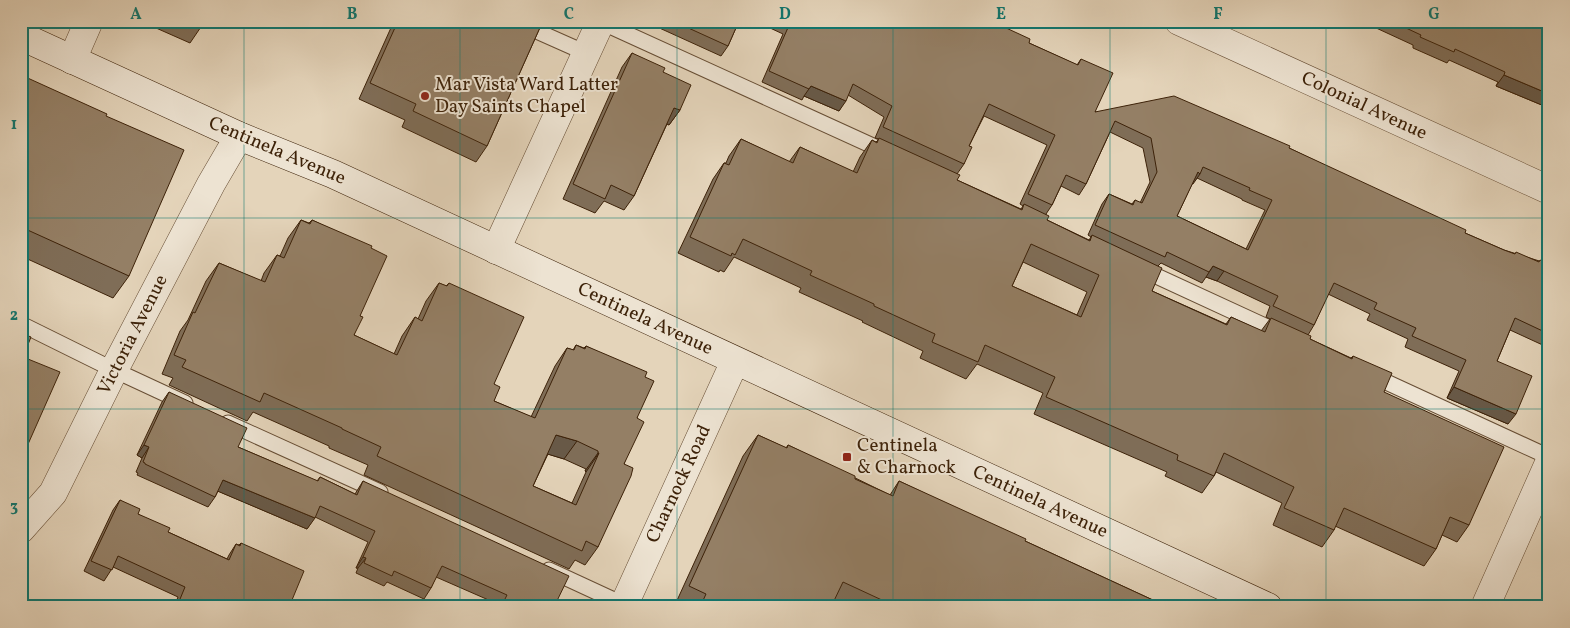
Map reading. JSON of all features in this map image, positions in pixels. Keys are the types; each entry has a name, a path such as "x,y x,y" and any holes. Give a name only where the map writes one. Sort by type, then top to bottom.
{"street":[{"path":"72,60 89,21"},
{"path":"496,250 601,21"},
{"name":"Colonial Avenue","path":"1180,21 1549,190"},
{"name":"Centinela Avenue","path":"21,36 239,136 333,174 1268,607"},
{"name":"Victoria Avenue","path":"21,529 53,493 114,370 211,184 239,136"},
{"name":"Charnock Road","path":"625,606 735,361"},
{"path":"1485,607 1549,463"}],"lane":[{"path":"514,21 586,53"},
{"path":"601,21 899,158"},
{"path":"1125,262 1296,340"},
{"path":"21,324 194,407"},
{"path":"1360,369 1549,457"},
{"path":"212,415 391,498"},
{"path":"534,563 625,606"}],"building":[{"path":"398,21 468,21 477,26 479,21 538,21 542,23 487,146 413,111 416,104 370,83"},
{"path":"673,21 739,21 728,46"},
{"path":"785,21 991,21 1030,39 1029,43 1078,65 1081,59 1113,73 1095,112 1174,96 1290,146 1289,148 1466,230 1465,233 1504,250 1515,254 1516,252 1539,262 1540,260 1549,264 1549,334 1515,318 1497,361 1532,376 1516,414 1454,387 1466,360 1412,336 1416,328 1374,309 1377,303 1334,283 1314,325 1273,306 1278,296 1224,271 1213,266 1209,272 1167,252 1165,257 1095,225 1109,194 1133,205 1135,200 1142,203 1157,172 1151,138 1115,121 1086,184 1066,175 1052,205 1028,194 1055,135 989,104 969,146 972,147 964,164 883,127 892,106 853,84 846,101 811,86 809,89 769,71 790,23","holes":["1203,167 1250,188 1249,190 1272,200 1248,250 1177,216 1198,172 1200,174"]},
{"path":"1391,21 1549,21 1549,94 1504,75 1505,72 1455,49 1454,52 1420,37 1421,35"},
{"path":"632,53 665,68 663,72 691,85 680,110 674,108 634,196 611,185 605,199 573,184"},
{"path":"21,75 107,114 106,116 184,150 129,276 21,227"},
{"path":"879,138 960,175 957,180 1022,210 1024,204 1049,216 1047,220 1090,241 1092,235 1162,268 1152,291 1227,325 1231,317 1265,332 1271,318 1311,336 1310,339 1352,359 1353,356 1392,373 1384,392 1504,447 1469,525 1450,517 1436,549 1344,508 1334,530 1284,508 1294,487 1224,453 1214,476 1177,460 1178,455 1046,397 1055,377 985,345 978,362 932,342 935,334 810,275 812,271 743,239 735,255 732,253 731,256 690,237 724,163 729,165 741,139 793,163 800,147 857,173 872,140 877,143","holes":["1031,244 1099,275 1081,317 1012,286"]},
{"path":"301,220 310,224 312,220 372,246 371,248 387,256 360,316 363,317 354,335 397,355 415,317 422,321 439,283 447,286 449,283 524,317 494,384 500,387 494,401 535,418 567,348 574,350 576,345 585,349 586,346 647,372 645,377 654,381 637,418 644,422 624,464 633,468 631,476 598,547 586,541 582,551 377,456 381,447 342,428 264,393 260,402 182,367 186,360 174,355 193,312 195,313 219,263 265,282 277,255 284,258","holes":["556,435 577,441 599,453 576,505 533,486"]},
{"path":"21,333 31,337 23,357 60,372 21,460"},
{"path":"169,392 247,428 238,447 318,481 320,477 357,495 363,481 569,576 554,607 501,607 507,595 442,566 431,588 394,571 392,576 364,563 366,558 363,557 375,531 320,506 315,518 223,480 215,497 145,464 143,462 149,447 144,445"},
{"path":"758,435 787,448 788,445 893,496 899,481 1168,607 897,607 843,582 831,607 700,607 706,594 689,586"},
{"path":"120,500 140,509 138,514 170,528 168,532 229,560 236,544 240,546 241,543 304,571 292,600 309,607 184,607 178,604 185,587 118,556 112,570 91,561"}],"place":[{"name":"Mar Vista Ward Latter Day Saints Chapel","path":"425,96"},
{"name":"Centinela & Charnock","path":"847,457"}]}
